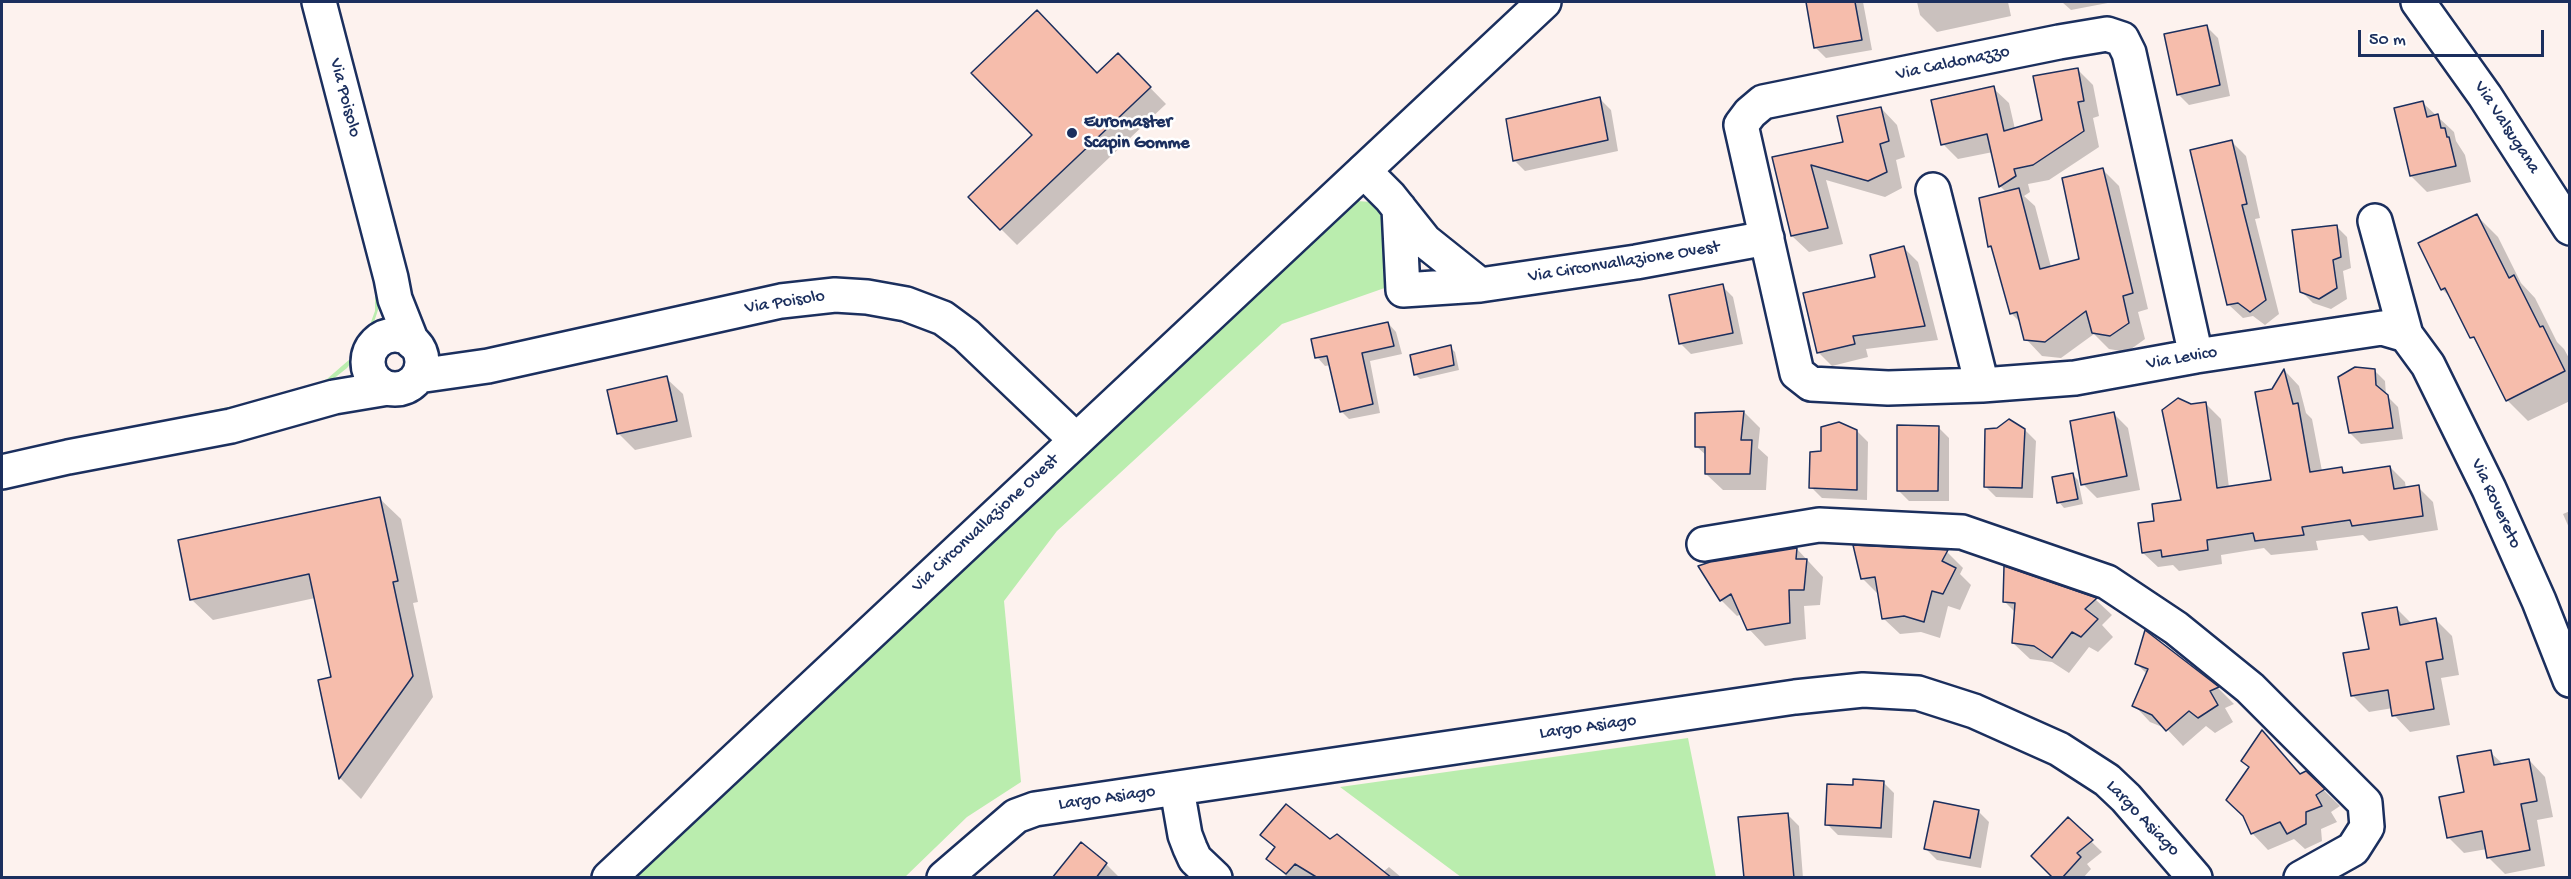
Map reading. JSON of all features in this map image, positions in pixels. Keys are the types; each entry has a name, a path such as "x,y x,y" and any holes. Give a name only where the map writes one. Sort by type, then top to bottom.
{"street":[{"name":"Via Poisolo","path":"319,2 395,299 424,360 488,366 781,301 835,295 886,299 943,318 966,335 1076,440"},
{"name":"Via Circonvallazione Ovest","path":"609,878 1544,2"},
{"name":"Via Valsugana","path":"2418,2 2485,96 2570,228"},
{"name":"Via Caldonazzo","path":"1811,384 1797,373 1741,125 1750,113 1763,102 2108,34 2122,39 2129,53 2196,356"},
{"path":"1364,171 1399,208 1425,241 1480,285"},
{"path":"1933,190 1982,385"},
{"name":"Via Circonvallazione Ovest","path":"1399,208 1403,290 1480,285 1636,262 1767,238"},
{"name":"Via Rovereto","path":"2375,221 2394,332 2428,365 2489,489 2539,601 2570,680"},
{"path":"334,398 374,351 395,299"},
{"name":"Via Levico","path":"1811,384 1888,388 1982,385 2075,378 2196,356 2394,332"},
{"path":"2,472 231,426 334,398 405,387 424,360 399,336 374,351"},
{"path":"374,351 374,379 388,388"},
{"path":"1704,544 1819,525 1962,532 2107,582 2176,628 2250,688 2365,803 2367,827 2352,849 2301,878"},
{"name":"Largo Asiago","path":"944,878 1016,816 1035,809 1796,697 1863,690 1918,693 1974,711 2059,749 2107,780 2126,798 2195,878"},
{"path":"1177,789 1185,836 1190,848 1195,859 1215,878"}],"green space":[{"path":"1357,201 1385,203 1396,284 1282,324 1057,531 1004,601 1021,782 967,817 905,877 636,878"},
{"path":"375,272 381,276 379,307 368,340 347,368 327,384 308,393 79,443 78,438 291,394 327,379 350,359 367,333 375,311"},
{"path":"1688,738 1716,877 1461,877 1340,787"}],"building":[{"path":"1806,2 1855,2 1862,40 1814,48"},
{"path":"1037,10 1097,73 1118,53 1151,87 1000,230 968,197 1032,135 971,73"},
{"path":"2207,25 2220,85 2177,95 2164,34"},
{"path":"2078,68 2084,101 2078,102 2084,131 2033,165 2014,169 2016,176 1999,187 1987,134 1941,145 1931,100 1994,86 2004,131 2042,120 2033,76"},
{"path":"1600,97 1608,140 1513,161 1506,119"},
{"path":"2423,101 2427,117 2438,114 2441,128 2445,128 2447,137 2449,137 2456,166 2410,176 2394,108"},
{"path":"1881,107 1889,141 1880,144 1887,172 1868,181 1811,165 1828,228 1791,236 1772,157 1843,142 1837,116"},
{"path":"2232,140 2247,204 2242,205 2266,300 2250,312 2238,303 2227,305 2190,150"},
{"path":"2103,168 2133,293 2123,296 2129,323 2110,336 2092,333 2086,311 2045,342 2024,340 2017,312 2010,314 1991,246 1988,247 1979,198 2019,188 2040,269 2079,259 2062,178"},
{"path":"2477,214 2509,278 2514,275 2565,371 2506,401 2474,337 2470,338 2445,288 2441,290 2418,243"},
{"path":"2337,225 2341,257 2333,260 2337,288 2319,299 2300,292 2292,230"},
{"path":"1904,246 1925,326 1853,336 1855,344 1817,353 1803,293 1875,277 1870,255"},
{"path":"1723,284 1733,333 1679,344 1669,295"},
{"path":"1388,322 1394,346 1362,353 1373,404 1340,412 1327,356 1315,358 1311,339"},
{"path":"1451,345 1454,365 1414,375 1410,355"},
{"path":"2355,367 2375,369 2376,385 2388,395 2393,428 2349,433 2338,377"},
{"path":"2284,369 2293,404 2298,403 2310,472 2342,467 2343,473 2390,466 2394,489 2419,485 2423,516 2352,526 2350,520 2302,527 2304,535 2255,541 2253,533 2207,540 2208,550 2162,557 2161,550 2142,553 2138,523 2154,521 2152,504 2181,500 2162,410 2178,398 2191,404 2206,402 2217,488 2271,480 2255,392 2272,389"},
{"path":"667,376 677,421 617,434 607,390"},
{"path":"1744,411 1741,440 1752,440 1750,474 1705,474 1705,447 1695,447 1695,413"},
{"path":"2114,412 2127,476 2081,485 2070,421"},
{"path":"2009,419 2025,429 2022,488 1984,487 1985,429 1997,428"},
{"path":"1839,422 1857,430 1857,490 1809,488 1810,452 1821,451 1821,427"},
{"path":"1897,425 1939,426 1938,491 1897,491"},
{"path":"2073,473 2078,499 2057,503 2052,477"},
{"path":"380,497 398,581 393,582 413,676 339,779 318,680 331,677 309,574 190,600 178,540"},
{"path":"1853,545 1948,550 1942,561 1956,568 1943,594 1932,591 1924,622 1904,616 1882,619 1875,577 1861,579"},
{"path":"1797,548 1796,559 1807,559 1804,590 1789,590 1790,623 1747,630 1731,594 1720,601 1698,566 1710,562"},
{"path":"2004,566 2097,598 2085,609 2098,619 2081,637 2072,632 2052,658 2034,646 2012,643 2015,603 2003,602"},
{"path":"2397,607 2400,625 2436,618 2443,659 2426,662 2434,709 2392,716 2388,690 2351,696 2343,653 2369,649 2362,613"},
{"path":"2145,630 2219,687 2210,691 2218,705 2198,718 2189,711 2166,731 2152,715 2132,706 2148,669 2135,664"},
{"path":"2262,730 2300,774 2306,771 2325,789 2316,795 2322,806 2306,812 2306,824 2287,834 2280,822 2251,834 2243,816 2226,800 2249,767 2241,761"},
{"path":"2491,750 2494,765 2529,759 2537,801 2521,804 2530,850 2487,858 2482,831 2447,838 2439,797 2464,792 2457,756"},
{"path":"1853,779 1884,781 1881,828 1825,825 1827,784 1853,785"},
{"path":"1934,801 1979,810 1970,858 1924,849"},
{"path":"1286,804 1330,839 1337,834 1392,878 1318,878 1295,864 1286,874 1266,859 1275,847 1260,835"},
{"path":"1788,813 1794,878 1744,878 1738,817"},
{"path":"2068,817 2093,840 2077,853 2081,857 2062,878 2053,878 2031,856"},
{"path":"1081,842 1107,863 1096,878 1052,878"}],"place":[{"name":"Euromaster Scapin Gomme","path":"1072,133"}]}
